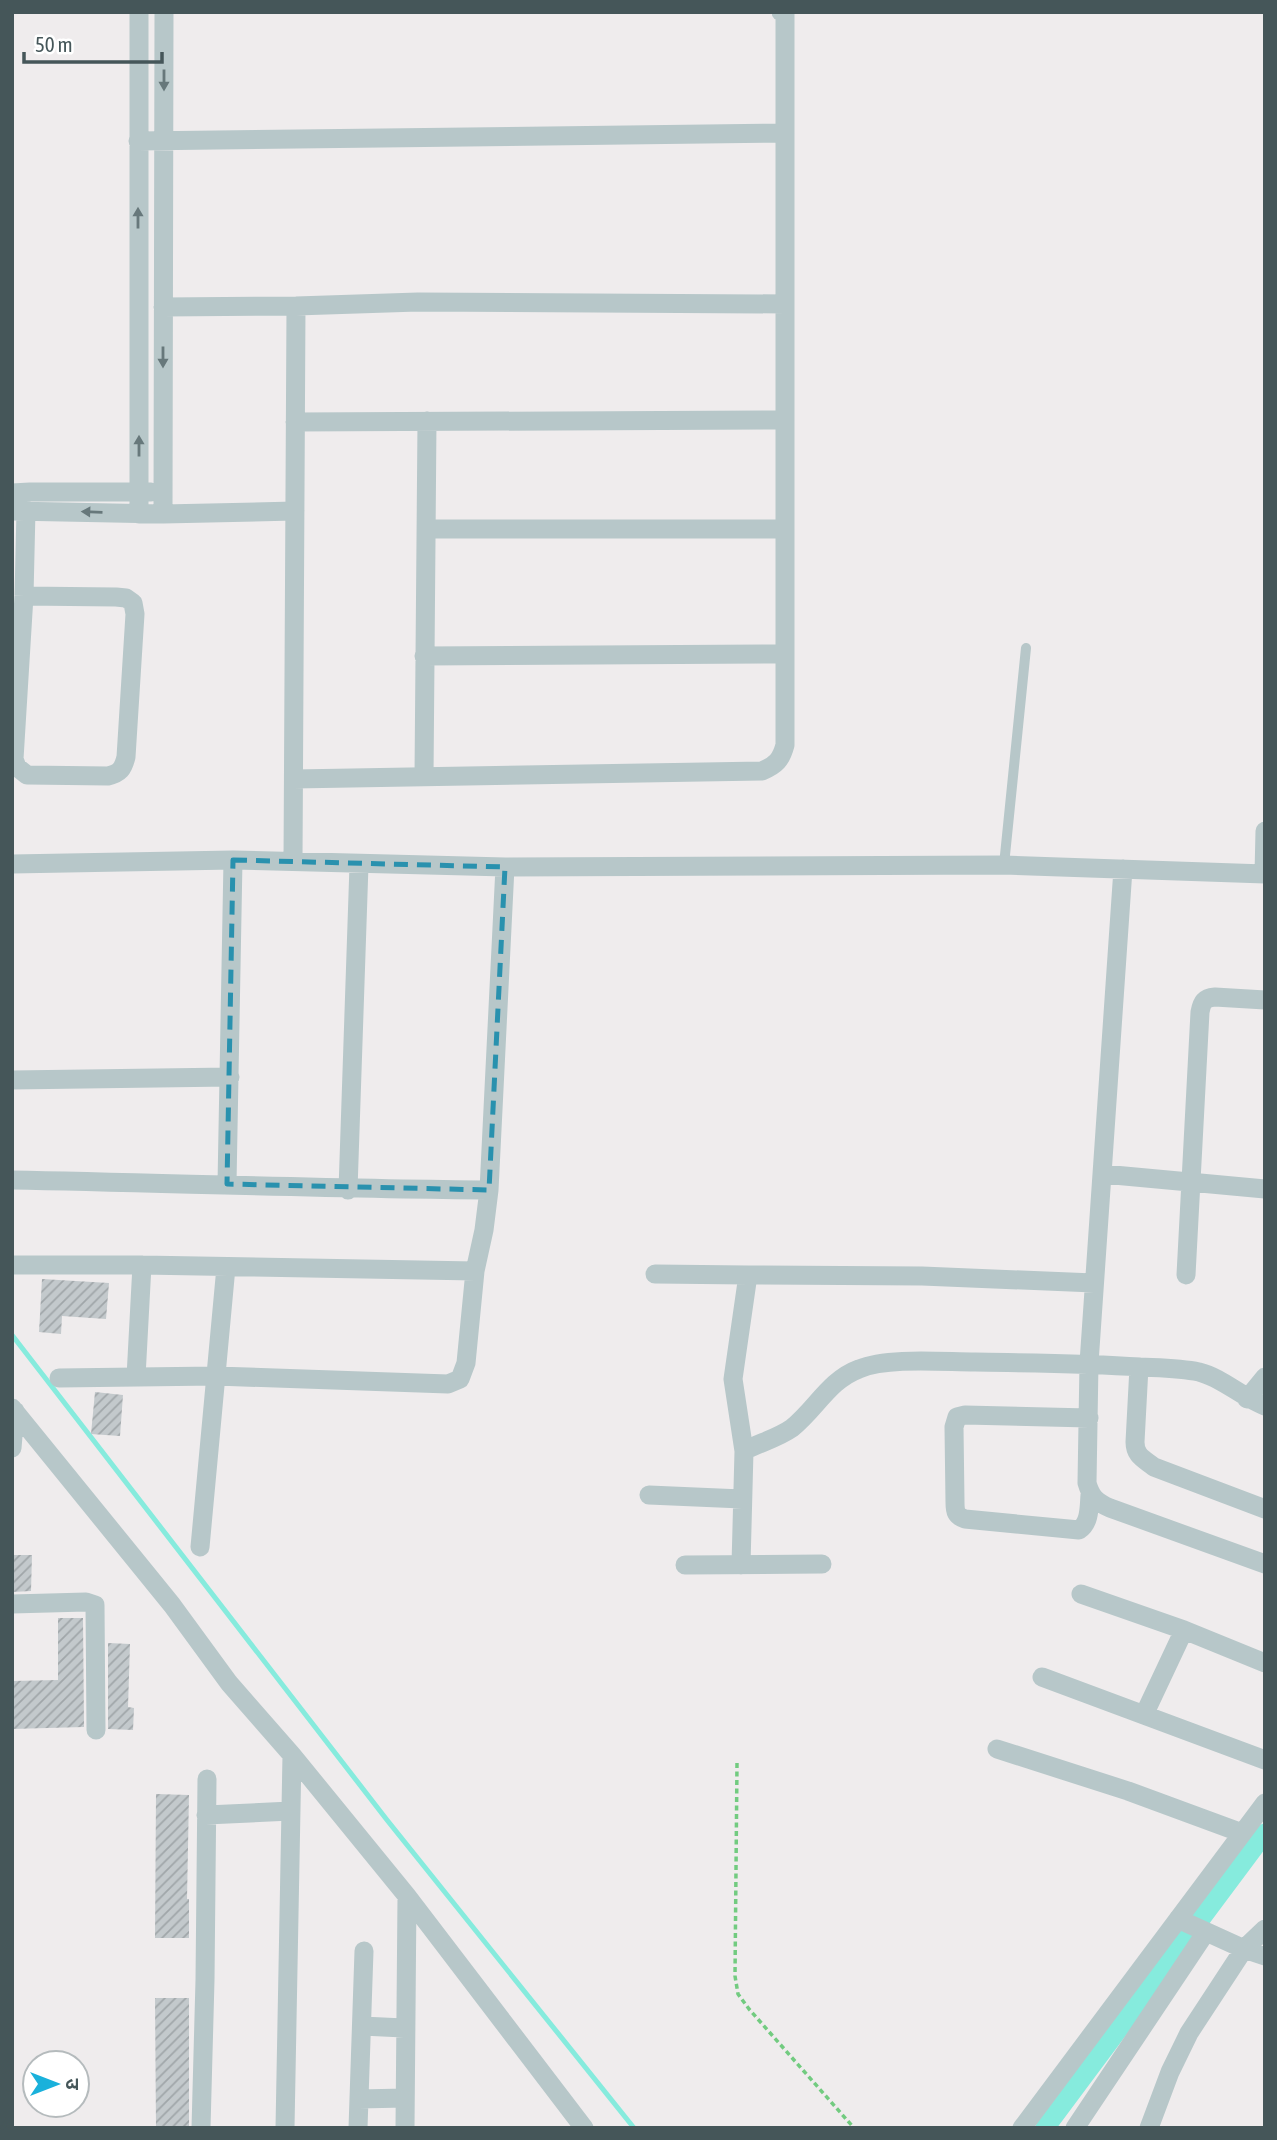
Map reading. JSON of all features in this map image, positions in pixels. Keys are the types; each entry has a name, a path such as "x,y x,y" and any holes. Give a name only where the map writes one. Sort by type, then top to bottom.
{"street":[{"path":"139,12 139,514"},
{"path":"163,514 164,12"},
{"path":"294,779 762,771 774,766 781,759 785,745 785,12 781,12"},
{"path":"138,141 785,133"},
{"path":"163,307 418,302 785,304"},
{"path":"293,862 296,306"},
{"path":"295,422 785,420"},
{"path":"424,777 427,421"},
{"path":"12,493 163,492"},
{"path":"24,596 116,597 126,598 133,603 135,614 126,757 124,767 118,774 27,775 13,760 24,596 19,511 163,514 295,511"},
{"path":"426,529 785,530"},
{"path":"424,656 785,654"},
{"path":"12,864 233,860 505,867 1004,865 1264,874 1265,831"},
{"path":"227,1184 233,860"},
{"path":"348,1189 359,865"},
{"path":"59,1378 216,1376 455,1383 460,1379 466,1363 475,1270 489,1190 505,867"},
{"path":"1088,1418 957,1417 954,1427 955,1502 959,1517 1079,1530 1087,1520 1090,1495 1087,1472 1088,1418 1089,1363 1124,869"},
{"path":"1186,1275 1200,1012 1207,998 1265,1000"},
{"path":"12,1080 230,1077"},
{"path":"1103,1174 1265,1189"},
{"path":"12,1180 489,1190"},
{"path":"12,1265 475,1270"},
{"path":"136,1377 142,1265"},
{"path":"200,1546 226,1267"},
{"path":"655,1274 922,1276 1094,1283"},
{"path":"741,1565 744,1451 733,1379 748,1275"},
{"path":"744,1451 789,1429 803,1418 836,1381 862,1367 926,1362 1089,1363 1179,1370 1206,1374 1256,1402 1265,1377"},
{"path":"1139,1367 1135,1442 1135,1450 1139,1456 1154,1466 1265,1509"},
{"path":"12,1448 13,1410"},
{"path":"13,1410 172,1605 229,1683 292,1755 407,1896 584,2128"},
{"path":"649,1495 743,1499"},
{"path":"1090,1495 1110,1508 1265,1564"},
{"path":"685,1566 822,1564"},
{"path":"1082,1594 1265,1662"},
{"path":"12,1604 86,1602 95,1605 96,1730"},
{"path":"1144,1715 1184,1630"},
{"path":"1042,1677 1265,1759"},
{"path":"998,1749 1128,1791 1242,1833"},
{"path":"285,2128 292,1755"},
{"path":"201,2128 207,1779"},
{"path":"1022,2128 1265,1803"},
{"path":"206,1815 291,1811"},
{"path":"405,2128 407,1896"},
{"path":"1178,1919 1265,1956"},
{"path":"1149,2128 1185,2041 1200,2014 1244,1949 1265,1929"},
{"path":"1075,2128 1206,1932"},
{"path":"358,2128 364,1951"},
{"path":"362,2026 404,2028"},
{"path":"359,2099 405,2098"}],"lane":[{"path":"1004,865 1026,648"}],"path":[{"path":"737,1763 735,1976 738,1994 855,2128"}],"highlighted area":[{"path":"233,860 505,867 489,1190 227,1184"}],"building":[{"path":"42,1279 109,1283 106,1319 62,1316 61,1334 39,1332"},
{"path":"95,1392 123,1395 120,1436 91,1434"},
{"path":"14,1555 32,1555 31,1591 12,1592"},
{"path":"58,1618 83,1618 84,1727 12,1729 12,1681 58,1680"},
{"path":"108,1643 130,1644 128,1707 134,1708 133,1730 108,1729"},
{"path":"156,1794 189,1795 189,1938 155,1938"},
{"path":"155,1998 189,1998 189,2128 156,2128"}],"waterway":[{"path":"12,1335 387,1820 634,2128"},
{"path":"1045,2128 1265,1833"}]}
